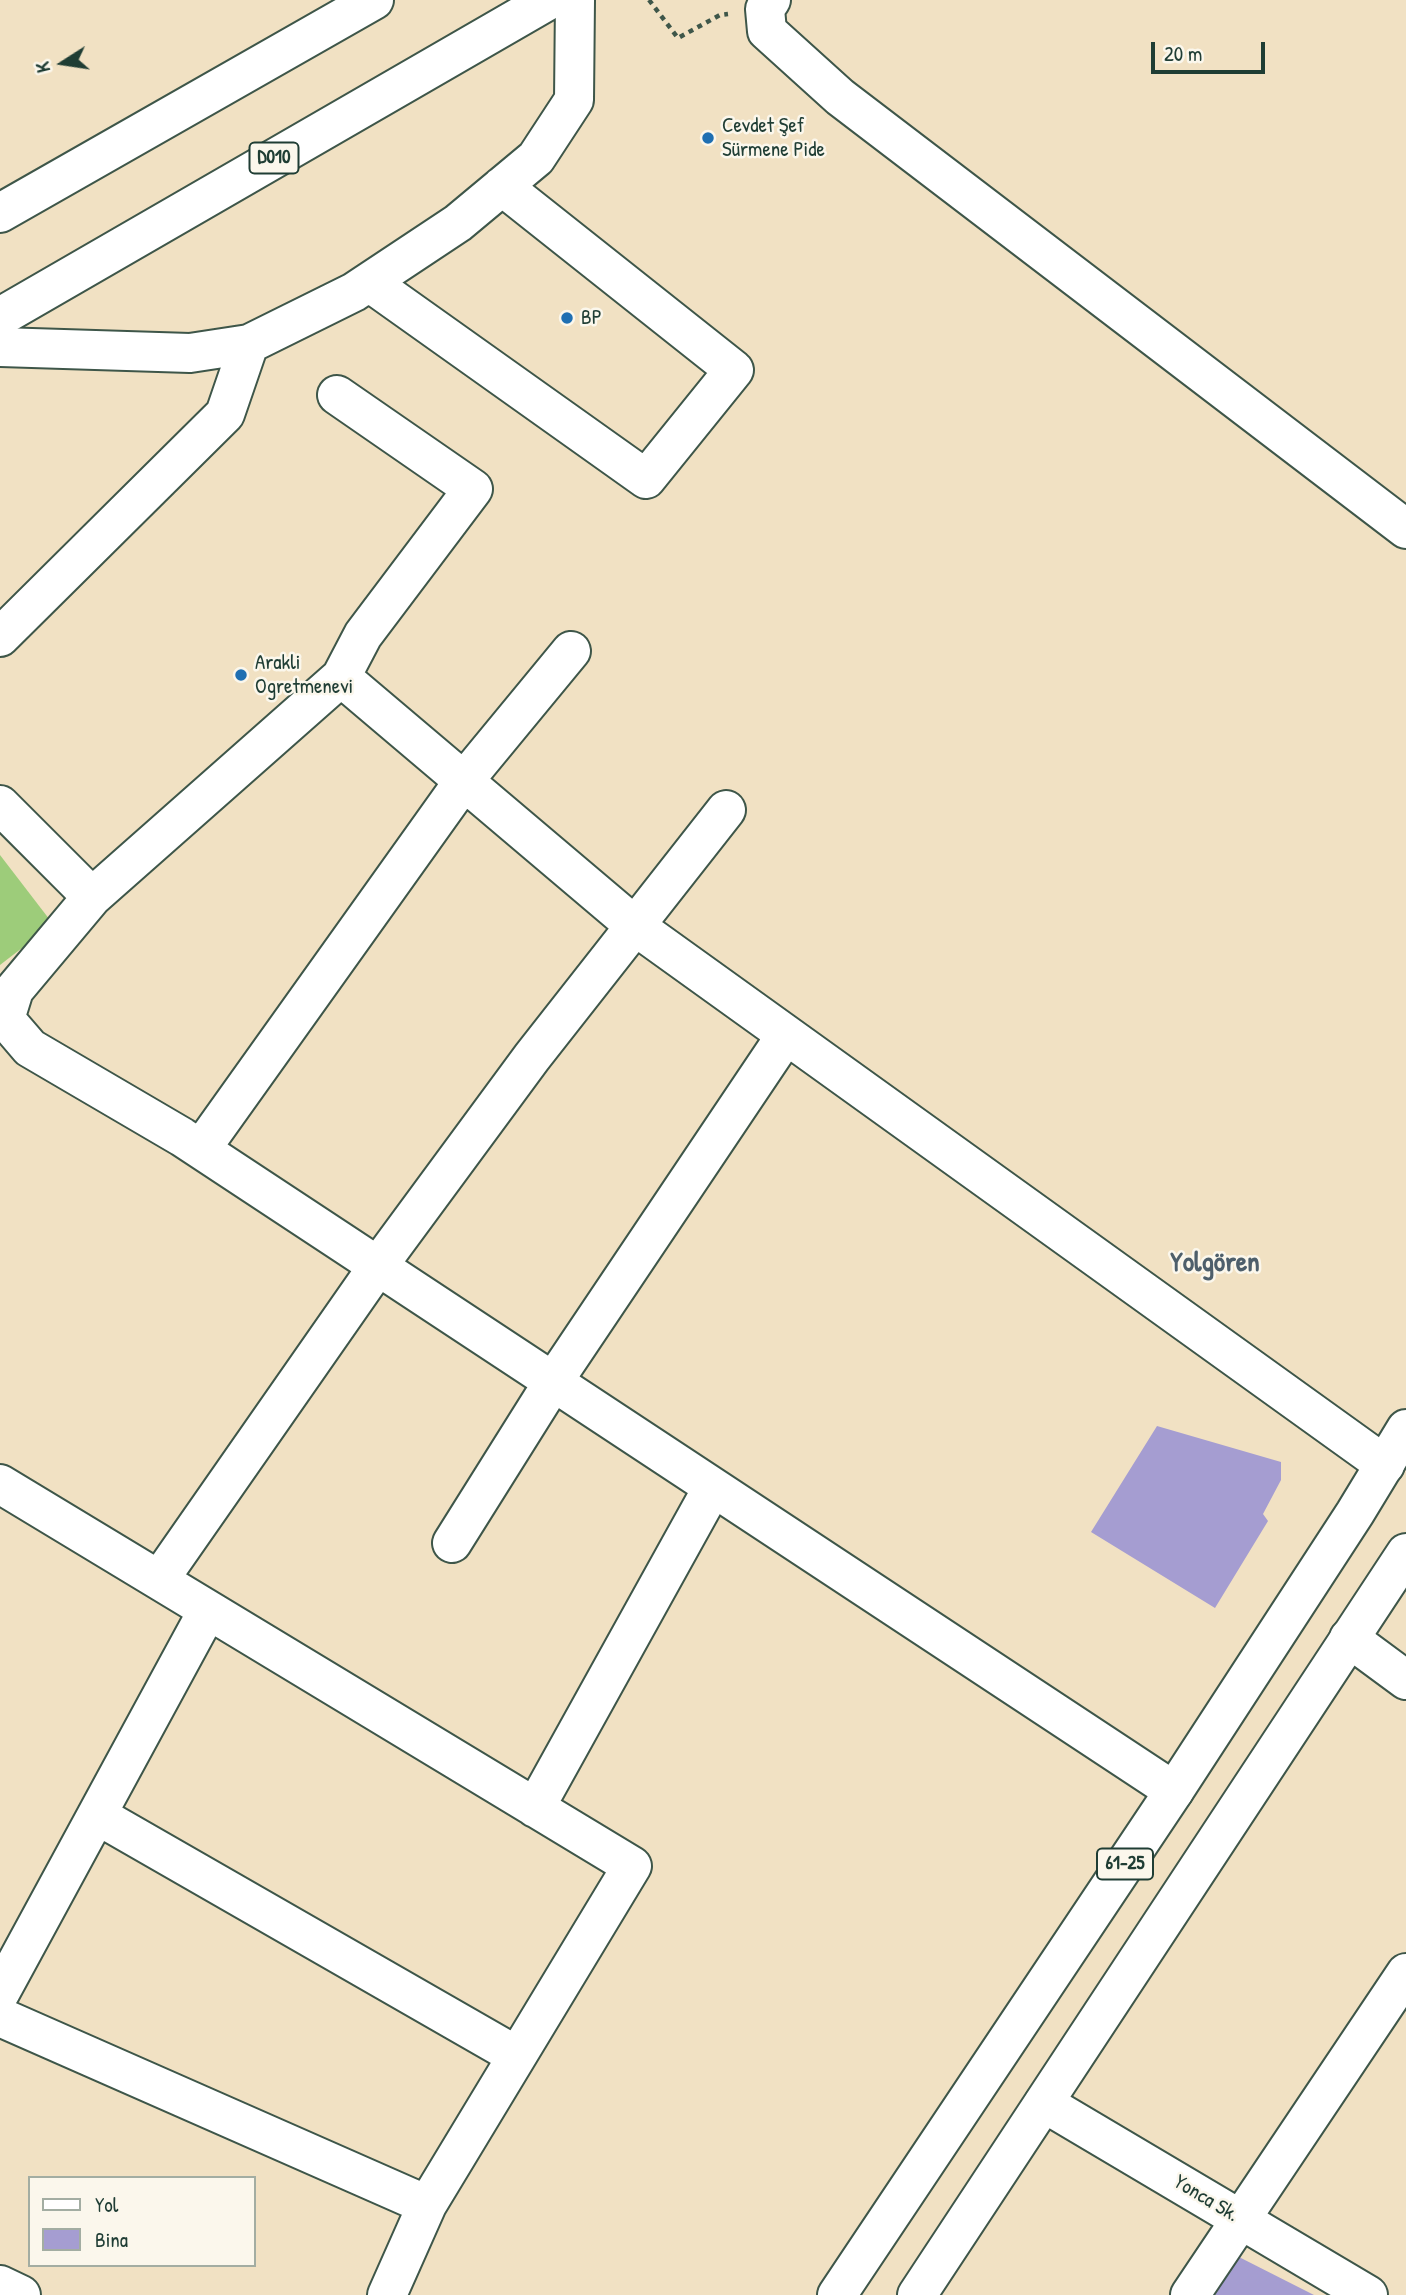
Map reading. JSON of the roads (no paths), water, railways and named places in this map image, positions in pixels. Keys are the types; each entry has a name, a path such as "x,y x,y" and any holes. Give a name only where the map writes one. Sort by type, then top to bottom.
{"main road":[{"path":"0,213 374,0"},
{"name":"D010","path":"0,317 549,0"},
{"path":"0,347 190,353 249,344 354,292 458,223 536,158 574,100 576,0"},
{"path":"771,0 765,9 767,30 840,97 1406,529"},
{"path":"369,282 646,479 734,370 502,186"},
{"path":"0,637 225,414 249,344"},
{"path":"337,395 473,489 363,635 341,677 92,897 13,990 2,1023 30,1048 201,1149 1174,1791"},
{"path":"201,1149 463,782 571,651"},
{"path":"341,677 635,926 1385,1465"},
{"path":"0,805 92,897"},
{"path":"159,1580 378,1266 533,1057 726,810"},
{"path":"452,1543 554,1381 786,1034"},
{"name":"61-25","path":"837,2295 1174,1791 1406,1429"},
{"path":"0,1484 632,1866 428,2205 387,2295"},
{"path":"535,1808 713,1487"},
{"path":"917,2295 1406,1553"},
{"path":"0,1993 208,1610"},
{"path":"1349,1638 1406,1680"},
{"path":"97,1815 517,2056"},
{"path":"1189,2295 1406,1973"},
{"path":"0,2017 428,2205"},
{"name":"Yonca Sk.","path":"1044,2103 1368,2295"},
{"path":"0,2286 21,2295"}],"place":[{"name":"Cevdet Şef Sürmene Pide","path":"708,138"},
{"name":"BP","path":"567,318"},
{"name":"Arakli Ogretmenevi","path":"241,675"}],"district":[{"name":"Yolgören","path":"1215,1264"}]}
